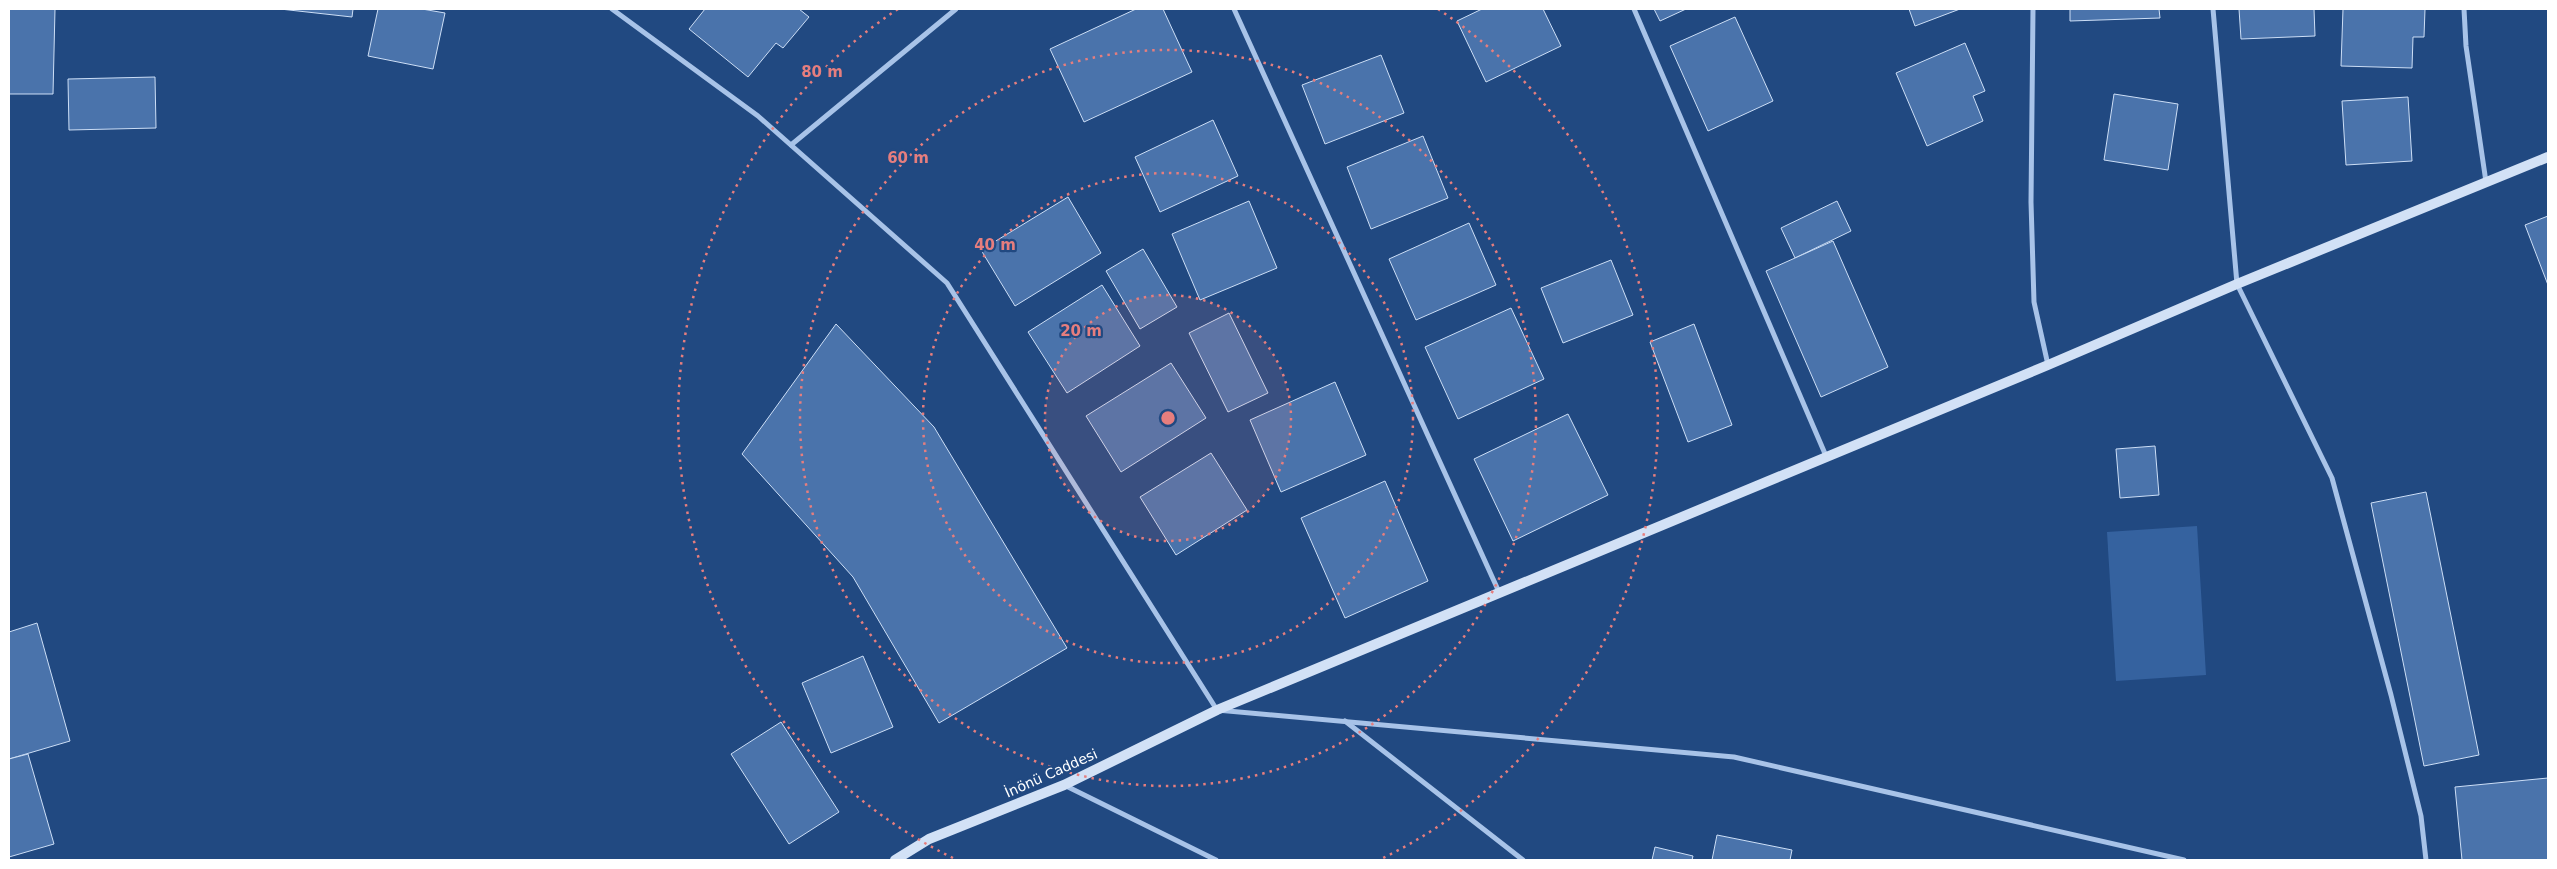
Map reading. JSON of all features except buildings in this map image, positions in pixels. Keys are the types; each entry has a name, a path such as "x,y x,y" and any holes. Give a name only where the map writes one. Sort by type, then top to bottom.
{"main road":[{"name":"İnönü Caddesi","path":"895,860 929,840 1064,785 1217,710 2048,365 2237,284 2548,157"}],"street":[{"path":"612,9 758,116 947,284 1217,710 1734,757 2184,860"},
{"path":"791,145 956,9"},
{"path":"1234,9 1500,592"},
{"path":"1634,9 1826,456"},
{"path":"2033,9 2031,202 2034,302 2048,365"},
{"path":"2213,9 2237,284 2332,478 2391,695 2421,816 2426,860"},
{"path":"2464,9 2466,46 2486,182"},
{"path":"1345,721 1523,860"},
{"path":"1064,785 1216,860"}],"shaded area":[{"path":"2197,526 2206,675 2116,681 2107,532"}]}
